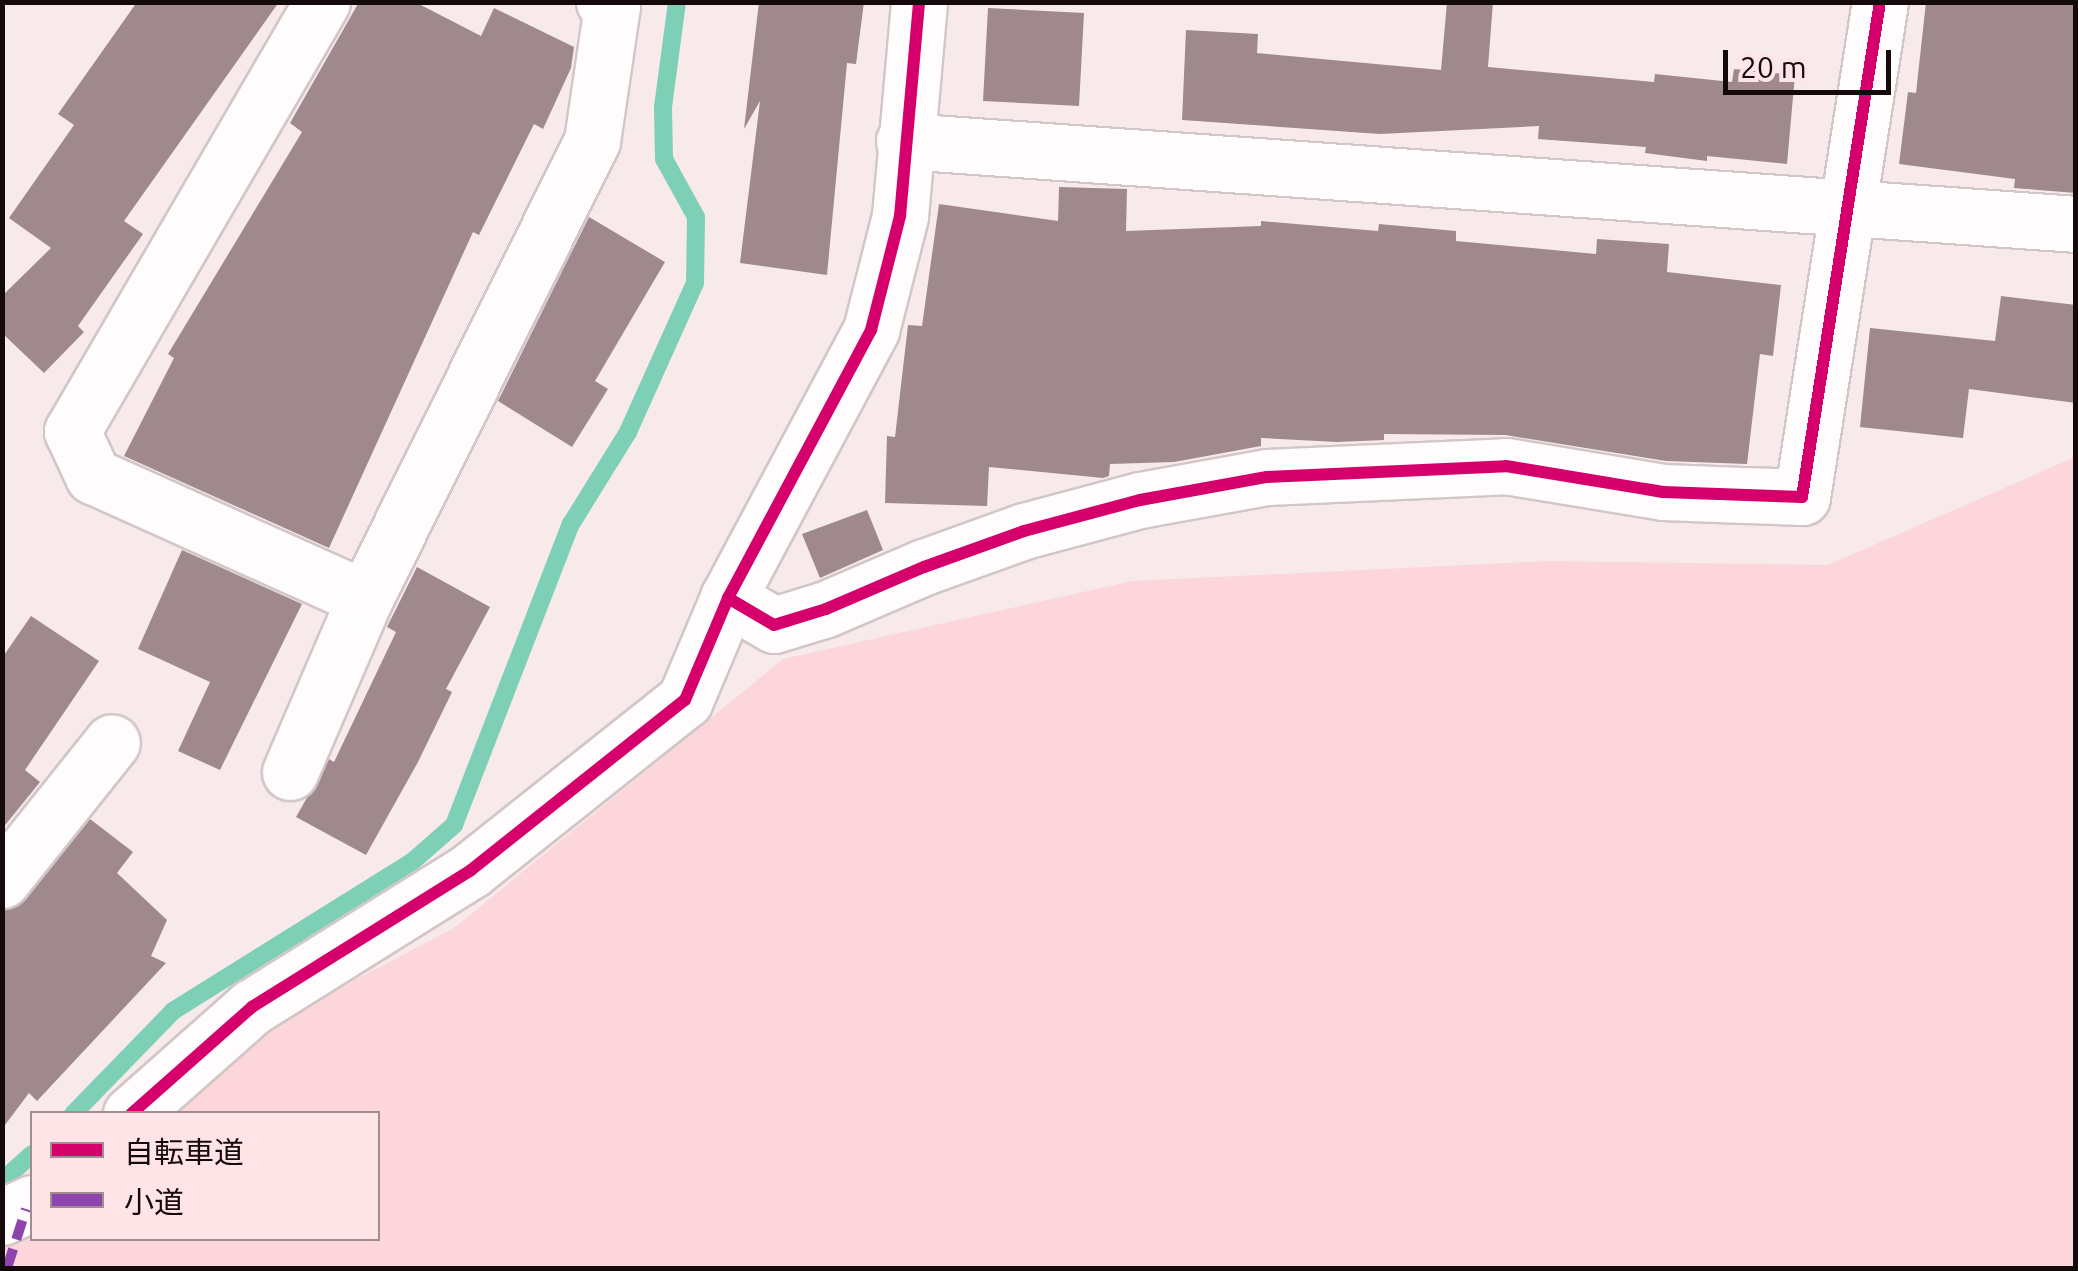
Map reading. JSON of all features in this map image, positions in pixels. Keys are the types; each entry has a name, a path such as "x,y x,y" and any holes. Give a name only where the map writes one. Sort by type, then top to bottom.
{"street":[{"path":"322,2 72,431 93,476 365,598"},
{"path":"290,772 365,598 592,141 612,6 604,2"},
{"path":"134,1111 252,1007 471,870 685,700 728,598 871,330 900,216 920,2"},
{"path":"728,598 774,625 826,610 924,567 1024,531 1140,500 1266,477 1506,466 1663,492 1802,496 1880,2"},
{"path":"904,141 1848,204 2076,224"},
{"path":"2,880 112,742"},
{"path":"2,1216 30,1204"}],"shaded area":[{"path":"2075,457 2075,1268 3,1268 3,1241 30,1218 30,1241 380,1241 380,1111 158,1111 250,1035 454,928 783,659 1132,581 1549,561 1828,565"}],"building":[{"path":"137,2 279,2 124,221 143,234 78,326 84,332 44,373 2,333 2,296 51,248 9,218 74,125 58,114"},
{"path":"359,2 415,2 481,36 494,8 574,47 571,68 543,129 534,124 479,235 473,232 329,548 124,456 174,358 168,354 302,132 290,123"},
{"path":"759,2 864,2 856,64 847,63 827,275 740,263 760,101 744,129"},
{"path":"1447,2 1493,2 1488,67 1654,82 1655,74 1732,82 1734,69 1795,75 1787,164 1707,156 1707,161 1645,153 1646,147 1538,139 1539,126 1380,134 1182,120 1186,30 1258,34 1257,53 1441,70"},
{"path":"1926,2 2076,2 2076,193 2014,188 2015,179 1899,164 1908,92 1916,93"},
{"path":"988,8 1084,13 1079,106 983,101"},
{"path":"1059,187 1127,189 1126,231 1261,226 1261,221 1378,231 1379,224 1456,231 1456,241 1596,254 1597,239 1669,244 1667,272 1781,285 1773,356 1760,354 1747,464 1666,461 1505,435 1384,434 1384,440 1337,442 1261,438 1261,446 1174,462 1110,464 1109,476 1103,478 989,467 987,506 885,503 887,436 895,437 908,325 922,326 939,204 1058,221"},
{"path":"589,217 665,262 595,381 608,389 572,447 498,401"},
{"path":"2001,296 2076,305 2076,403 1969,389 1963,438 1860,427 1870,328 1995,341"},
{"path":"867,510 883,550 820,578 802,534"},
{"path":"182,550 302,604 220,770 178,751 210,682 138,649"},
{"path":"417,567 490,607 446,689 452,692 418,762 366,855 296,817 329,759 334,762 396,632 387,627"},
{"path":"31,616 99,661 25,770 40,782 2,829 2,658"},
{"path":"90,819 133,852 117,873 167,920 151,956 166,963 37,1101 29,1093 2,1129 2,910 26,899"}],"waterway":[{"path":"76,1111 173,1011 413,861 454,825 571,524 628,432 695,283 696,217 664,159 663,107 677,2"},
{"path":"2,1181 30,1156"}],"marked path":[{"path":"7,1268 26,1209"}],"cycle path":[{"path":"134,1111 252,1007 471,870 685,700 728,598 871,330 900,216 919,2"},
{"path":"728,598 774,625 826,609 924,567 1024,531 1140,500 1267,477 1506,466 1663,492 1802,497 1880,2"}]}
